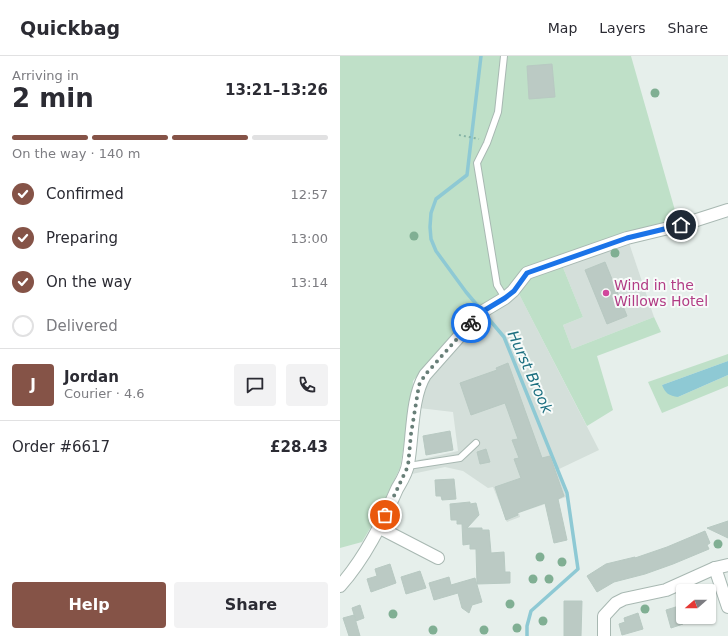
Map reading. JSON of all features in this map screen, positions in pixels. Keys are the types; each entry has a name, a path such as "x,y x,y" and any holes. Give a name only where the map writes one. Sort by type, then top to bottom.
{"street":[{"path":"340,586 347,578 380,528 408,466 411,434 419,385 425,375 480,313 514,291 527,273 627,238 681,225 728,210"},
{"path":"380,528 438,558"},
{"path":"604,636 604,616 616,603 624,599 666,590 715,568 728,565"},
{"path":"715,568 728,607"}],"lane":[{"path":"501,300 497,285 477,163 487,143 498,112 504,56"},
{"path":"408,466 460,458 476,444"}],"path":[{"path":"459,135 479,139"}],"shaded area":[{"path":"629,243 654,317 572,349 563,325 583,317 562,265"},
{"path":"519,294 599,450 557,470 566,497 519,513 520,517 507,522 493,487 488,488 463,471 445,467 412,474 418,460 458,451 453,412 419,408 430,378 484,316"}],"green space":[{"path":"340,56 631,56 678,221 524,269 505,290 475,309 413,381 411,404 400,468 375,520 362,542 340,548"},
{"path":"562,265 583,317 563,325 572,349 654,317 661,332 597,356 613,410 587,426 519,294 526,278"},
{"path":"728,354 728,361 662,385 678,397 728,375 728,386 662,413 648,382"}],"water":[{"path":"728,361 728,375 678,397 668,394 664,390 662,385"}],"building":[{"path":"552,64 555,97 529,99 527,66"},
{"name":"Wind in the Willows Hotel","path":"605,262 627,316 607,324 585,270"},
{"path":"508,363 542,458 550,456 564,496 558,499 567,540 554,543 545,503 517,513 518,515 506,520 495,487 521,478 514,459 519,458 512,440 518,439 505,403 471,415 460,383 497,370 496,368"},
{"path":"450,431 453,450 426,455 423,436"},
{"path":"486,449 490,462 480,464 477,452"},
{"path":"454,479 456,499 442,500 441,496 436,496 435,480"},
{"path":"470,502 470,504 476,503 479,515 467,528 482,528 482,530 489,530 491,553 504,552 505,572 510,572 510,583 477,584 476,549 470,549 470,544 463,545 462,524 457,524 457,520 451,520 450,504"},
{"path":"728,521 728,538 707,528"},
{"path":"705,531 710,543 707,545 709,549 673,564 645,574 614,582 597,592 587,576 606,564 635,558 667,547"},
{"path":"390,564 396,583 371,592 367,579 377,576 375,569"},
{"path":"420,571 426,588 406,594 401,577"},
{"path":"449,577 451,585 475,578 482,602 472,605 469,613 462,608 458,593 434,600 429,583"},
{"path":"564,601 582,601 581,636 564,636"},
{"path":"360,605 364,618 356,621 352,608"},
{"path":"676,607 676,624 683,624 671,628 666,610"},
{"path":"638,613 643,629 622,635 619,624 625,622 624,618"},
{"path":"354,615 360,636 349,636 343,618"}],"waterway":[{"name":"Hurst Brook","path":"481,56 467,175 436,199 431,213 430,227 431,239 436,251 466,292 504,337 567,493 578,569 531,611 527,626 527,636"}],"way so far":[{"path":"385,515 408,466 411,434 419,385 425,375 471,323"}],"place":[{"name":"Wind in the Willows Hotel","path":"606,293"}],"route":[{"path":"471,323 480,313 514,291 527,273 627,238 681,225"}]}
